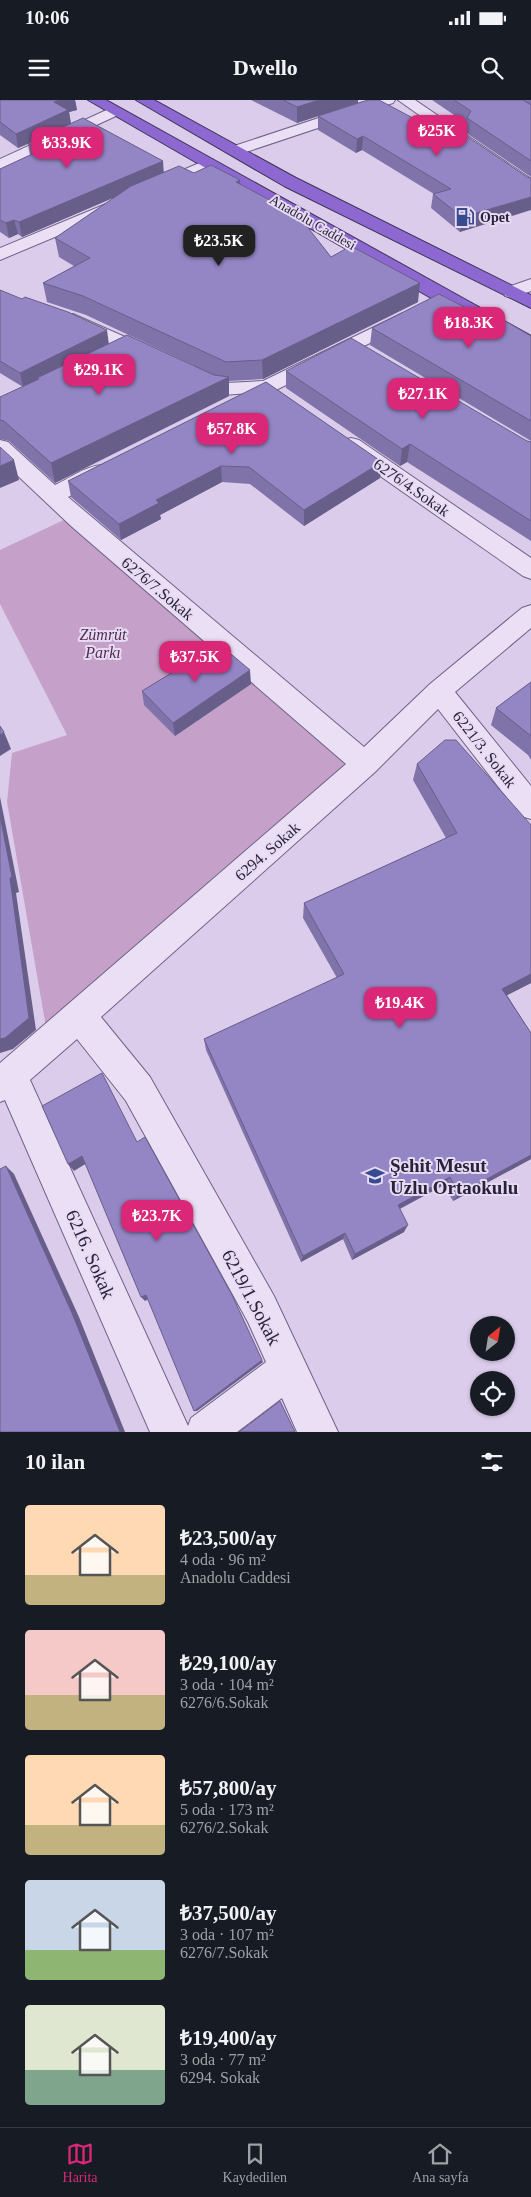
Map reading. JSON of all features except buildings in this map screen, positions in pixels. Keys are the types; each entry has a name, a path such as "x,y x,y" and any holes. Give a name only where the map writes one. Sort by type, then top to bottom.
{"highway":[{"name":"Anadolu Caddesi","path":"95,100 113,112 209,164 430,305 531,344"},
{"name":"Anadolu Caddesi","path":"143,100 290,182 531,302"}],"street":[{"path":"234,150 388,100"},
{"path":"405,100 531,186"},
{"path":"0,165 113,112"},
{"path":"0,254 209,164"},
{"path":"512,292 531,286"},
{"path":"224,408 275,392 359,350 430,305"},
{"path":"52,312 78,321 223,389 275,392"},
{"path":"103,358 129,346"},
{"name":"6276/4.Sokak","path":"331,431 531,570"},
{"name":"6276/7.Sokak","path":"0,447 52,496 365,764"},
{"path":"52,496 121,461"},
{"name":"6294. Sokak","path":"6,1081 365,764 440,691 531,614"},
{"name":"6221/3. Sokak","path":"440,691 531,807"},
{"name":"6219/1.Sokak","path":"79,1016 138,1089 261,1309 318,1432"},
{"name":"6216. Sokak","path":"6,1081 170,1432"},
{"path":"205,1432 289,1368"}],"green space":[{"name":"Zümrüt Parkı","path":"68,518 228,653 175,736 256,680 347,766 47,1033 7,802 12,753 67,735 0,604 0,550"}],"place":[{"name":"Opet","path":"465,217"},
{"name":"Şehit Mesut Uzlu Ortaokulu","path":"375,1176"}]}
